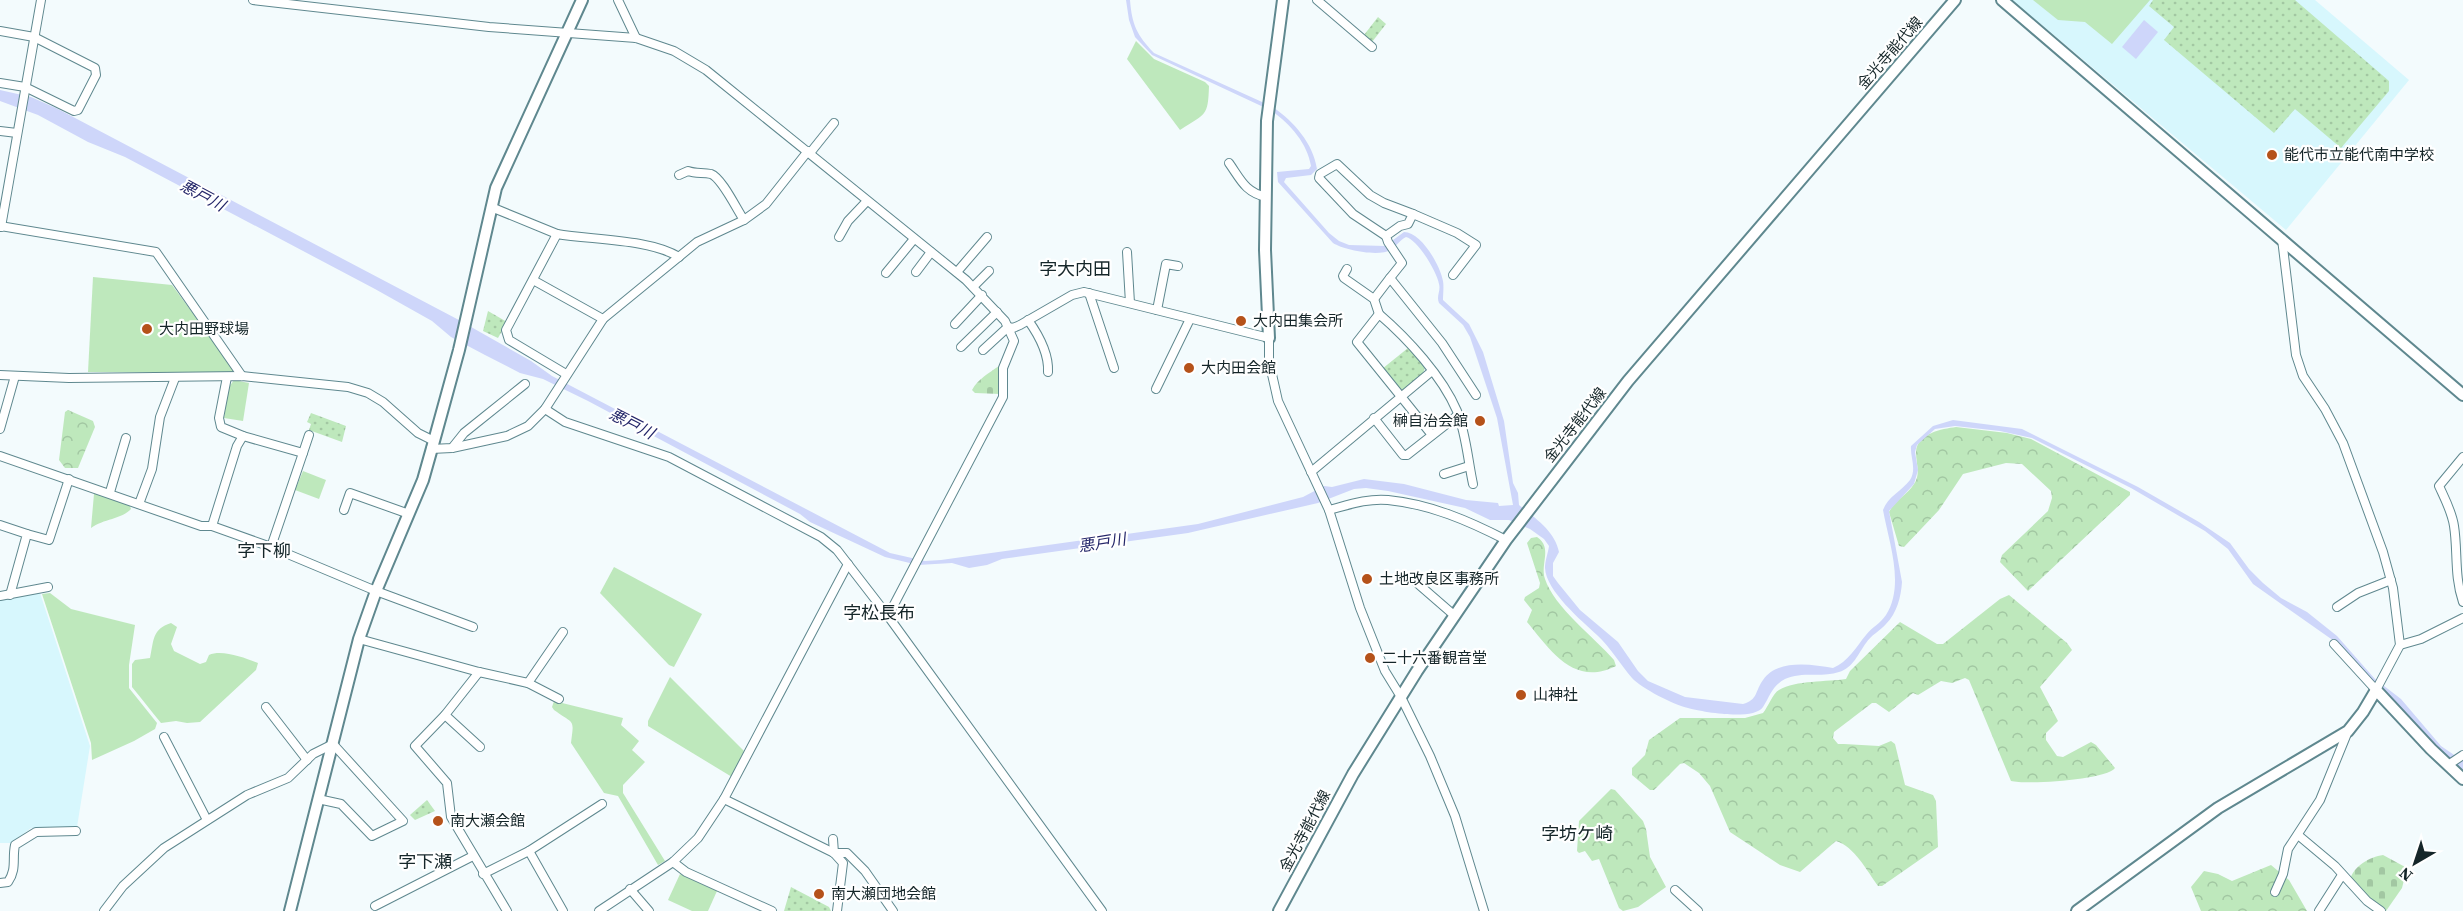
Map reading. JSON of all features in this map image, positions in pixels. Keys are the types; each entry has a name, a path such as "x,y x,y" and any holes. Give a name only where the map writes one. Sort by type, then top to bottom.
{"street":[{"path":"41,0 0,226 156,252 242,376"},
{"path":"253,0 489,27 636,38 674,51 706,70 973,286 997,312 1008,327 1014,341 1003,368 1003,397 888,616"},
{"path":"290,911 359,639 376,591 423,480 433,445 459,350 491,207 505,165 582,0"},
{"path":"618,0 636,38"},
{"path":"1283,0 1267,121 1265,250 1269,361 1278,401 1329,510 1360,608 1385,671 1430,756 1455,816 1484,911"},
{"path":"1317,0 1372,47"},
{"name":"金光寺能代線","path":"1279,911 1353,774 1506,540 1628,381 1955,0"},
{"path":"2002,0 2463,395"},
{"path":"0,31 34,37 95,68 96,75 78,110 74,111 24,89 0,83"},
{"path":"0,375 175,378 242,376 348,387 368,393 383,402 433,445 452,448 507,436 528,426 545,409 603,319 697,242 744,220 766,204 834,123"},
{"path":"0,131 17,133"},
{"path":"1229,163 1248,190 1253,194 1266,197"},
{"path":"1374,299 1402,263 1387,239 1353,214 1319,178 1320,174 1337,164 1370,195 1457,233 1476,245 1453,274"},
{"path":"679,175 688,171 711,174 720,181 744,220"},
{"path":"838,237 848,221 867,201"},
{"path":"491,207 557,234 649,246 668,250 680,257"},
{"path":"1387,239 1400,226 1408,224 1413,214"},
{"path":"557,234 506,330 509,340 566,374"},
{"path":"957,272 987,237"},
{"path":"886,273 914,238"},
{"path":"2275,892 2283,874 2288,849 2320,800 2348,731 2363,712 2400,645 2391,580 2383,552 2343,443 2325,409 2303,376 2296,355 2282,239"},
{"path":"916,272 931,252"},
{"path":"1127,252 1130,303"},
{"path":"1157,310 1166,264 1178,266"},
{"path":"1347,269 1344,278 1374,299 1379,314 1395,328 1432,371 1458,415 1473,484"},
{"path":"973,286 988,271"},
{"path":"1390,278 1442,343 1476,395"},
{"path":"533,280 603,319"},
{"path":"983,350 1008,327 1013,328 1072,295 1089,293 1269,338"},
{"path":"1089,293 1114,368"},
{"path":"955,324 982,295"},
{"path":"961,347 997,312"},
{"path":"1379,314 1357,342 1432,435"},
{"path":"1028,320 1038,334 1048,372"},
{"path":"1156,389 1190,320"},
{"path":"1311,472 1432,371"},
{"path":"0,429 15,376"},
{"path":"227,377 219,418 221,427 243,436 303,453"},
{"path":"139,504 152,469 160,417 175,378"},
{"path":"452,448 464,433 525,384"},
{"path":"545,409 565,422 669,457 821,537 837,550 888,616 1102,911"},
{"path":"1374,418 1403,455 1407,455 1458,415"},
{"path":"271,547 309,435"},
{"path":"212,526 237,446 243,436"},
{"path":"110,492 126,438"},
{"path":"0,456 110,492 201,526 212,526 271,547 376,591 473,627"},
{"path":"2463,457 2439,486 2453,521 2457,584 2463,602"},
{"path":"1444,474 1469,466"},
{"path":"0,525 49,540 69,479"},
{"path":"344,510 350,493 409,514"},
{"path":"1329,510 1355,503 1388,500 1467,520 1506,540"},
{"path":"10,595 27,534"},
{"path":"599,911 673,862 698,838 724,799 848,564"},
{"path":"2337,607 2358,593 2391,580"},
{"path":"1418,583 1455,616"},
{"path":"0,596 48,587"},
{"path":"2400,645 2421,639 2463,618"},
{"path":"528,683 563,632"},
{"path":"359,639 528,683 559,699"},
{"path":"2334,644 2378,686 2463,779"},
{"path":"479,672 445,715 415,746 447,783 452,817 483,874 507,911"},
{"path":"266,707 307,760"},
{"path":"445,715 480,747"},
{"path":"2077,911 2218,808 2348,731"},
{"path":"164,737 207,820"},
{"path":"104,911 123,886 164,848 247,795 288,778 307,760 333,744"},
{"path":"318,800 341,804 372,836 403,821 333,744"},
{"path":"2448,765 2462,756"},
{"path":"724,799 834,853 843,863 837,911"},
{"path":"483,874 529,851 602,804"},
{"path":"0,883 11,879 16,866 15,845 36,832 76,831"},
{"path":"2298,836 2335,866 2367,901 2381,911"},
{"path":"833,839 834,853"},
{"path":"529,851 563,911"},
{"path":"834,853 847,853 865,871 893,911"},
{"path":"375,906 473,856"},
{"path":"673,862 686,872 772,911"},
{"path":"2319,911 2342,875"},
{"path":"630,890 649,911"},
{"path":"1675,890 1698,911"}],"shaded area":[{"name":"能代市立能代南中学校","path":"2012,0 2315,0 2409,80 2286,230"},
{"path":"40,593 90,746 77,827 31,828 11,843 0,843 0,600"}],"green space":[{"path":"2033,0 2150,0 2112,44 2085,22 2058,20"},
{"path":"2153,0 2295,0 2389,81 2389,91 2341,148 2295,109 2274,133 2164,40 2174,27 2149,6"},
{"path":"1378,17 1386,24 1372,42 1364,35"},
{"path":"1136,41 1154,59 1205,82 1209,86 1208,104 1200,117 1180,130 1127,59"},
{"name":"大内田野球場","path":"93,277 172,285 237,373 88,372"},
{"path":"488,311 507,322 498,338 483,331"},
{"path":"1408,348 1425,367 1423,374 1403,391 1399,390 1382,369"},
{"path":"999,366 1000,394 975,393 972,390 981,379"},
{"path":"234,380 249,383 243,421 224,418 229,387"},
{"path":"68,410 93,421 95,427 78,468 65,468 59,460 65,412"},
{"path":"311,413 346,426 342,442 309,430 311,424 307,422"},
{"path":"1956,427 2007,433 2031,439 2130,492 2130,495 2028,591 2000,562 2002,555 2048,511 2052,498 2051,491 2022,464 2006,463 1963,474 1939,510 1904,547 1899,546 1889,512 1916,480 1917,446 1925,436 1931,433"},
{"path":"303,471 326,480 319,499 295,490"},
{"path":"97,492 129,503 131,509 123,515 91,528 94,494"},
{"path":"1537,537 1544,546 1544,573 1550,590 1566,611 1614,660 1616,666 1588,672 1576,669 1555,654 1527,622 1532,610 1524,600 1525,597 1539,588 1540,583 1527,543 1531,538"},
{"path":"614,567 702,614 674,667 669,665 600,593"},
{"path":"50,593 71,609 135,625 129,665 129,688 157,723 155,729 134,741 92,760 91,743 42,594"},
{"path":"2009,595 2067,643 2072,650 2040,687 2058,721 2046,733 2046,740 2057,756 2063,757 2091,742 2115,768 2097,776 2082,778 2049,782 2011,781 1969,680 1965,678 1952,683 1941,681 1918,695 1913,693 1889,712 1876,703 1872,703 1834,732 1833,738 1838,744 1879,746 1891,741 1895,744 1905,785 1933,795 1936,801 1938,847 1882,886 1878,886 1849,848 1836,841 1800,872 1780,865 1730,832 1710,786 1699,773 1684,763 1680,764 1654,790 1650,790 1632,775 1632,768 1645,755 1649,740 1680,718 1745,718 1763,713 1775,694 1786,687 1846,679 1850,671 1900,622 1937,644 1943,644 2000,599"},
{"path":"171,623 177,627 171,644 174,651 200,664 206,662 209,655 214,653 234,655 258,663 256,670 200,722 161,723 132,687 132,664 135,660 150,658 157,632"},
{"path":"670,677 744,751 732,777 648,726 648,721"},
{"path":"554,701 623,718 621,725 639,741 632,750 645,762 623,785 623,793 665,861 658,865 618,796 604,793 571,743 572,723 554,710 552,707"},
{"path":"1611,789 1615,790 1643,821 1650,857 1666,887 1638,907 1623,911 1619,908 1599,859 1592,861 1585,851 1579,853 1577,851 1579,821"},
{"path":"427,800 435,811 415,820 410,815"},
{"path":"2383,855 2407,868 2402,888 2386,911 2364,895 2350,880 2355,870 2363,863"},
{"path":"2271,865 2289,880 2307,911 2201,911 2191,887 2204,871 2218,874 2232,881"},
{"path":"680,874 717,891 708,911 692,911 668,900"},
{"path":"791,887 829,907 831,911 784,911"}],"water":[{"name":"悪戸川","path":"1126,0 1130,0 1136,29 1154,53 1273,107 1295,126 1307,142 1317,169 1311,175 1286,178 1284,182 1329,233 1349,245 1385,246 1404,232 1410,233 1429,250 1441,274 1443,300 1469,324 1483,352 1504,421 1513,483 1518,493 1519,505 1549,531 1557,544 1559,552 1553,563 1553,576 1580,610 1618,642 1638,671 1648,681 1685,697 1743,704 1754,698 1763,680 1777,669 1795,665 1833,668 1843,662 1868,632 1884,618 1892,603 1894,564 1883,510 1888,501 1907,484 1912,476 1911,446 1933,426 1953,420 2022,429 2138,487 2199,522 2230,543 2249,569 2263,583 2281,598 2307,612 2337,636 2375,679 2401,699 2441,746 2463,761 2463,772 2429,742 2396,702 2381,690 2334,641 2253,584 2228,549 2205,531 2131,488 2032,438 2000,431 1955,426 1935,429 1917,445 1915,452 1918,470 1914,484 1889,511 1902,582 1898,604 1890,620 1868,640 1855,660 1844,670 1832,674 1798,675 1785,679 1774,688 1763,707 1749,714 1704,712 1667,700 1632,678 1607,645 1574,614 1551,586 1545,568 1549,546 1544,539 1530,529 1509,520 1490,520 1465,508 1388,491 1354,489 1318,503 1188,533 1002,559 987,565 969,568 952,563 918,565 885,557 810,522 800,514 588,401 543,379 520,373 485,355 451,337 432,321 375,289 125,157 88,142 38,115 0,101 0,90 31,97 58,109 457,319 531,361 552,376 890,553 925,561 941,560 1198,524 1303,497 1324,486 1332,487 1364,479 1404,484 1466,500 1498,503 1499,506 1513,505 1497,418 1470,337 1463,325 1439,303 1438,279 1421,250 1406,237 1391,250 1378,253 1353,250 1333,243 1278,182 1277,172 1309,169 1311,166 1302,142 1292,128 1272,111 1152,55 1135,37 1129,20"},
{"path":"2144,20 2158,32 2136,59 2122,47"}],"place":[{"name":"能代市立能代南中学校","path":"2272,155"},
{"name":"大内田集会所","path":"1241,321"},
{"name":"大内田野球場","path":"147,329"},
{"name":"大内田会館","path":"1189,368"},
{"name":"榊自治会館","path":"1480,421"},
{"name":"土地改良区事務所","path":"1367,579"},
{"name":"二十六番観音堂","path":"1370,658"},
{"name":"山神社","path":"1521,695"},
{"name":"南大瀬会館","path":"438,821"},
{"name":"南大瀬団地会館","path":"819,894"}],"district":[{"name":"字大内田","path":"1075,269"},
{"name":"字下柳","path":"264,551"},
{"name":"字松長布","path":"879,613"},
{"name":"字坊ケ崎","path":"1577,834"},
{"name":"字下瀬","path":"425,862"}]}
